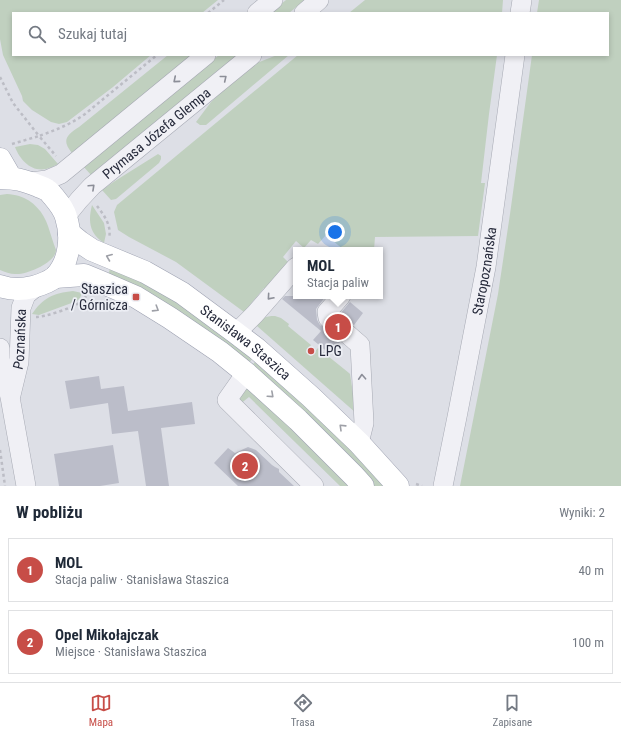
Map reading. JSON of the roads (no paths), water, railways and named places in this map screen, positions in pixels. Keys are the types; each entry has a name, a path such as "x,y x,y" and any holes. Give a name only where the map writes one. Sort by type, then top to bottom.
{"main road":[{"path":"0,159 14,180"},
{"name":"Stanisława Staszica","path":"14,180 47,190 59,203 67,224 80,242 92,250 145,272 182,293 236,333 311,397 359,443 398,486"},
{"path":"46,282 64,263 69,248 67,224"},
{"name":"Stanisława Staszica","path":"0,286 7,289 23,290 46,282 84,275 136,297 220,352 246,373 298,420 363,486"}],"street":[{"path":"258,12 273,0"},
{"path":"305,12 319,0"},
{"path":"520,12 522,0"},
{"name":"Prymasa Józefa Glempa","path":"14,180 48,180 61,174 205,56"},
{"name":"Prymasa Józefa Glempa","path":"67,224 79,200 92,186 251,56"},
{"name":"Staropoznańska","path":"443,486 486,267 515,56"},
{"path":"236,333 255,314 293,270"},
{"name":"Poznańska","path":"10,397 19,362 21,308 26,295 46,282"},
{"path":"328,318 327,312 338,299"},
{"path":"345,332 360,344 364,423 359,443"},
{"name":"Poznańska","path":"0,348 0,360 10,397 26,486"},
{"path":"246,373 227,400 314,486"}],"place":[{"name":"Staszica / Górnicza","path":"136,297"},
{"name":"MOL","path":"338,327"},
{"name":"LPG","path":"311,351"},
{"name":"Opel Mikołajczak","path":"245,466"}]}
